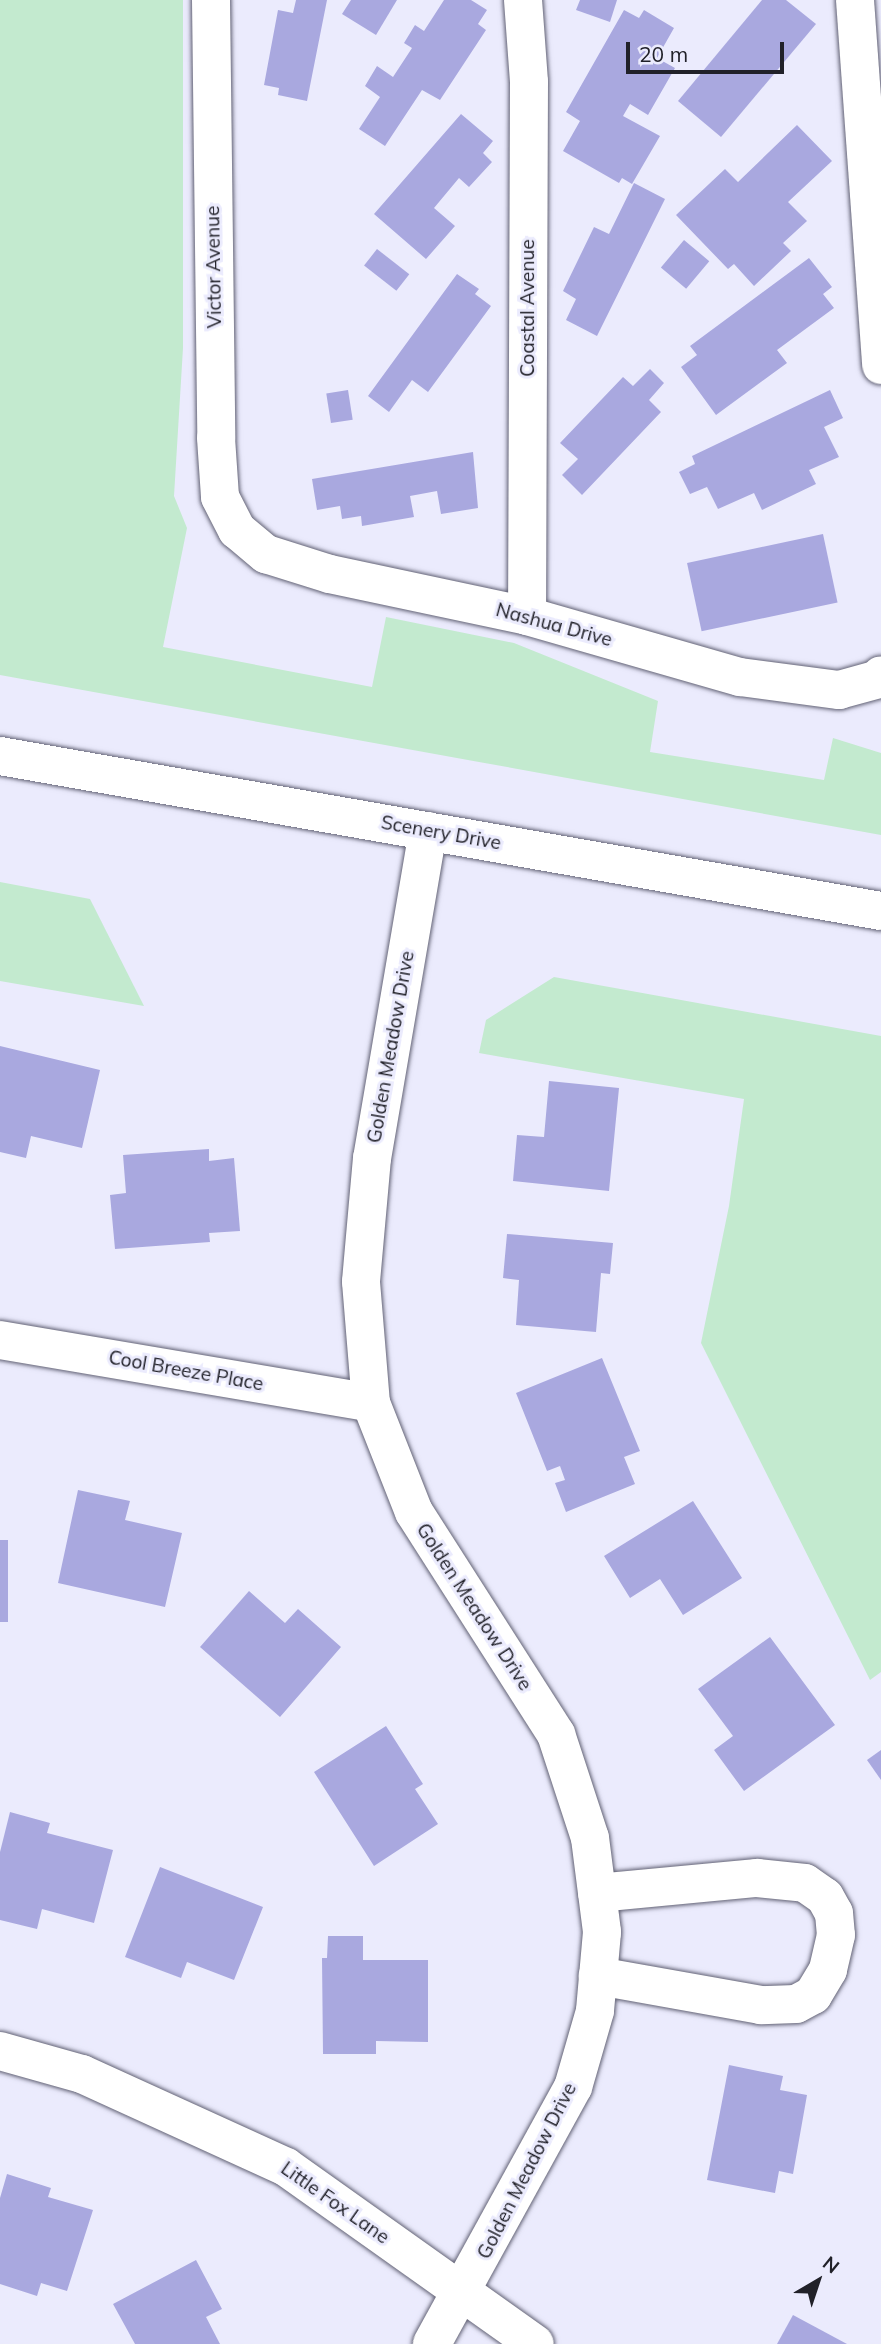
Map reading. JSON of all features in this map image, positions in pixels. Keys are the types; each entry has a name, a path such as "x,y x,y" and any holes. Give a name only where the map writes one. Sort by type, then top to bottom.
{"street":[{"name":"Victor Avenue","path":"211,0 217,450 220,497 237,530"},
{"name":"Coastal Avenue","path":"523,0 529,82 527,616"},
{"path":"855,0 881,365"},
{"name":"Nashua Drive","path":"237,530 266,554 330,574 527,616 740,677 839,690 880,677"},
{"name":"Scenery Drive","path":"0,756 881,911"},
{"name":"Golden Meadow Drive","path":"428,831 372,1158 361,1282 371,1403 414,1512 556,1734 590,1838 602,1932 596,2011 573,2087 463,2293 432,2344"},
{"name":"Cool Breeze Place","path":"0,1340 371,1403"},
{"path":"597,1893 757,1878 805,1883 825,1897 834,1913 836,1935 828,1970 813,1995 796,2004 761,2005 598,1976"},
{"name":"Little Fox Lane","path":"0,2051 82,2074 286,2166 535,2344"}],"green space":[{"path":"0,0 183,0 183,348 174,496 187,528 163,647 372,687 386,617 514,643 658,701 650,752 824,780 833,738 881,753 881,835 0,675"},
{"path":"0,882 90,899 144,1006 0,981"},
{"path":"554,977 881,1036 881,1672 870,1680 701,1343 729,1206 744,1099 479,1053 486,1020"}],"building":[{"path":"296,0 327,0 307,101 278,95 279,88 264,85 278,10 293,13"},
{"path":"351,0 397,0 376,35 342,14"},
{"path":"444,0 471,0 487,10 478,24 486,30 440,100 422,90 385,146 359,129 380,97 365,86 377,66 393,77 412,48 404,43 415,25 424,31"},
{"path":"580,0 617,0 610,22 576,10"},
{"path":"762,0 786,0 816,24 721,137 678,101"},
{"path":"624,10 639,18 644,10 674,28 657,58 675,68 648,115 630,104 623,116 660,136 632,184 622,178 619,183 563,151 580,121 566,112"},
{"path":"461,114 493,141 483,153 492,162 469,187 459,178 434,208 455,226 426,259 374,214"},
{"path":"797,125 832,161 788,202 807,221 783,243 791,251 754,286 734,264 728,269 676,215 725,169 738,182"},
{"path":"634,183 665,199 597,336 566,320 576,299 563,291 594,227 609,234"},
{"path":"684,240 709,261 686,289 661,268"},
{"path":"377,249 409,274 396,291 364,266"},
{"path":"809,258 832,287 823,294 834,308 777,350 787,363 716,415 681,367 697,355 690,346"},
{"path":"457,274 479,289 475,294 491,306 428,392 412,380 389,412 368,396"},
{"path":"650,369 664,383 649,400 661,412 582,495 562,475 578,459 560,443 623,377 633,386"},
{"path":"348,390 353,420 331,423 326,393"},
{"path":"830,390 843,418 824,427 839,457 809,470 816,484 762,510 754,493 718,509 707,487 690,494 679,472 695,464 692,456"},
{"path":"473,452 478,508 441,514 437,491 410,496 414,517 362,526 361,516 342,519 340,506 317,510 312,479"},
{"path":"823,534 838,602 702,631 687,563"},
{"path":"0,1046 100,1070 82,1148 31,1136 26,1158 0,1152"},
{"path":"549,1081 619,1088 609,1191 513,1181 517,1135 544,1137"},
{"path":"209,1149 209,1161 234,1158 240,1231 209,1233 210,1242 115,1249 110,1195 126,1193 123,1155"},
{"path":"507,1234 613,1243 610,1274 601,1273 596,1332 516,1325 519,1280 503,1278"},
{"path":"602,1358 640,1451 624,1457 635,1484 566,1512 555,1483 565,1480 560,1466 547,1471 516,1393"},
{"path":"78,1490 130,1501 125,1520 182,1533 165,1607 58,1583"},
{"path":"693,1501 742,1578 683,1615 660,1579 630,1598 604,1556"},
{"path":"0,1540 8,1540 8,1622 0,1622"},
{"path":"249,1591 285,1623 298,1609 341,1647 280,1717 200,1647"},
{"path":"770,1637 835,1725 744,1791 714,1750 733,1736 698,1689"},
{"path":"386,1726 423,1784 415,1789 438,1824 374,1866 314,1772"},
{"path":"881,1750 881,1780 867,1760"},
{"path":"10,1812 50,1823 47,1833 113,1850 94,1923 42,1909 37,1929 0,1920 0,1852"},
{"path":"160,1867 263,1907 234,1980 187,1962 181,1978 125,1957"},
{"path":"328,1936 363,1936 363,1960 428,1960 428,2042 376,2041 376,2054 323,2054 322,1958 327,1958"},
{"path":"729,2065 783,2076 780,2090 807,2095 793,2174 779,2171 775,2193 707,2180"},
{"path":"7,2174 51,2188 48,2197 93,2210 67,2291 41,2283 37,2296 0,2284 0,2198"},
{"path":"196,2260 222,2309 206,2317 220,2344 135,2344 113,2304"},
{"path":"793,2315 847,2344 777,2344"}]}
